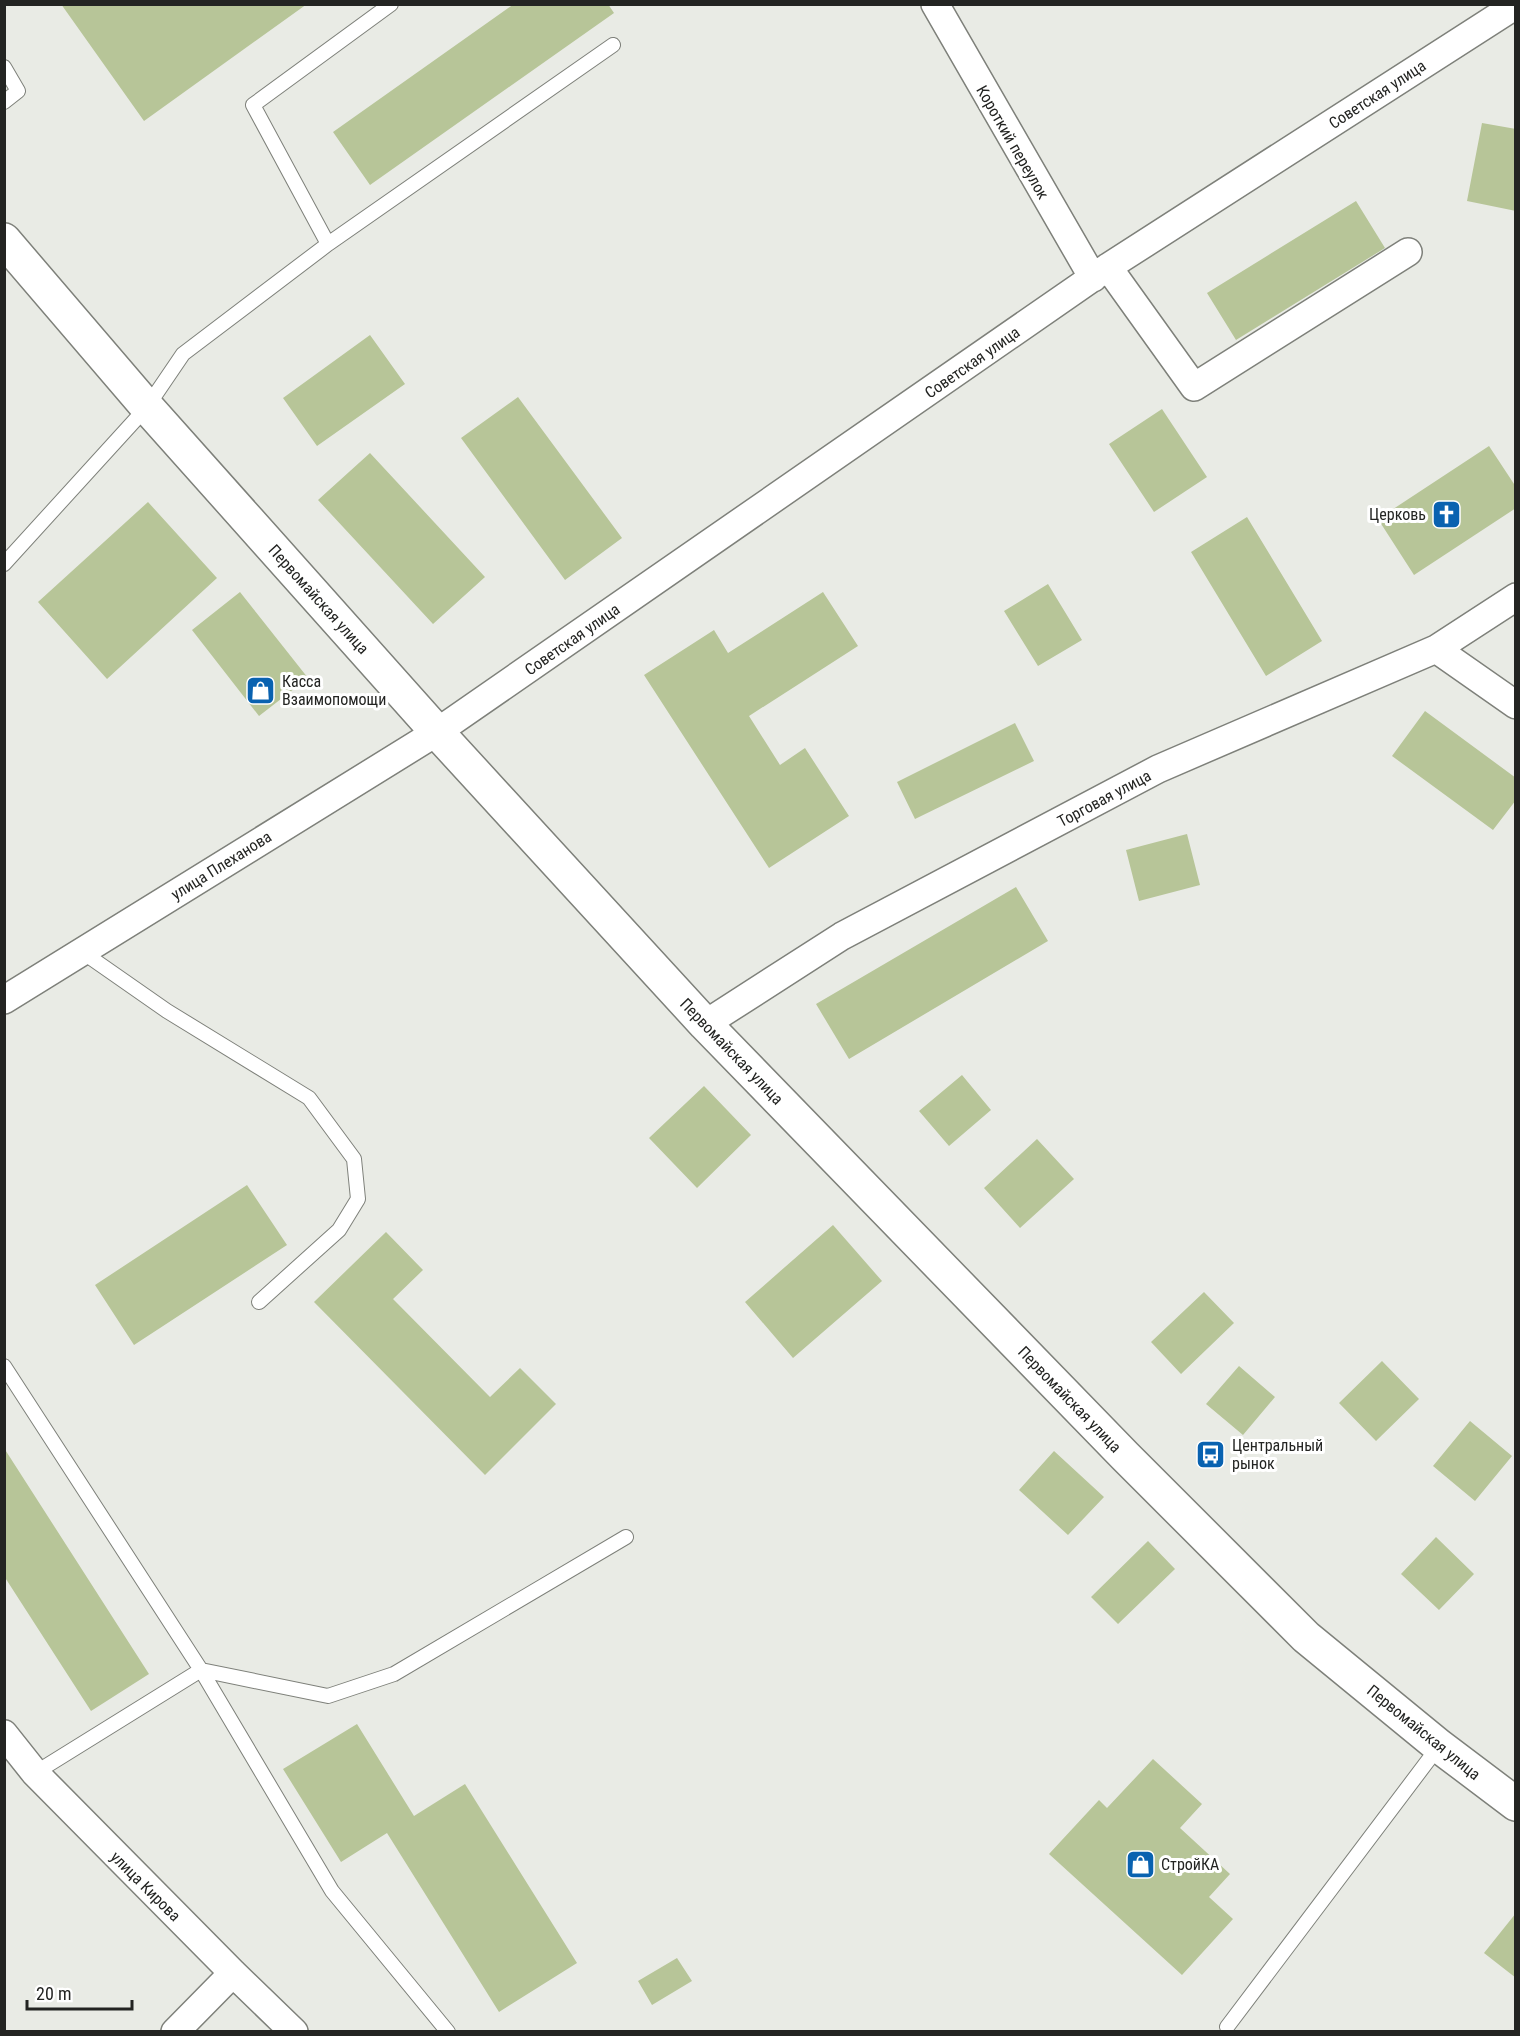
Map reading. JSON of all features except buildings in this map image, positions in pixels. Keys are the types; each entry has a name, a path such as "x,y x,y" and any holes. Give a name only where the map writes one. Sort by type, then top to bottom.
{"main road":[{"name":"Первомайская улица","path":"5,242 147,407 437,732 705,1024 1117,1447 1306,1637 1439,1746 1515,1804"}],"street":[{"name":"Короткий переулок","path":"935,4 1101,273 1194,387 1408,252"},
{"name":"Советская улица","path":"437,732 1101,273 1515,6"},
{"name":"Торговая улица","path":"705,1024 842,936 1158,769 1436,649 1515,597"},
{"path":"1436,649 1515,705"},
{"name":"улица Плеханова","path":"4,1000 437,732"},
{"name":"улица Кирова","path":"4,1734 35,1773 233,1973 294,2031"},
{"path":"175,2031 233,1973"}],"lane":[{"path":"328,244 253,105 391,4"},
{"path":"4,564 147,407 183,354 328,244 613,45"},
{"path":"4,67 18,91 4,102"},
{"path":"81,951 166,1011 309,1098 354,1159 358,1199 339,1230 259,1302"},
{"path":"4,1366 201,1670 332,1891 448,2031"},
{"path":"35,1773 201,1670 328,1696 394,1674 626,1537"},
{"path":"1227,2027 1439,1746"}],"place":[{"name":"Церковь","path":"1447,514"},
{"name":"Касса Взаимопомощи","path":"261,690"},
{"name":"Центральный рынок","path":"1211,1454"},
{"name":"СтройКА","path":"1140,1864"}]}
